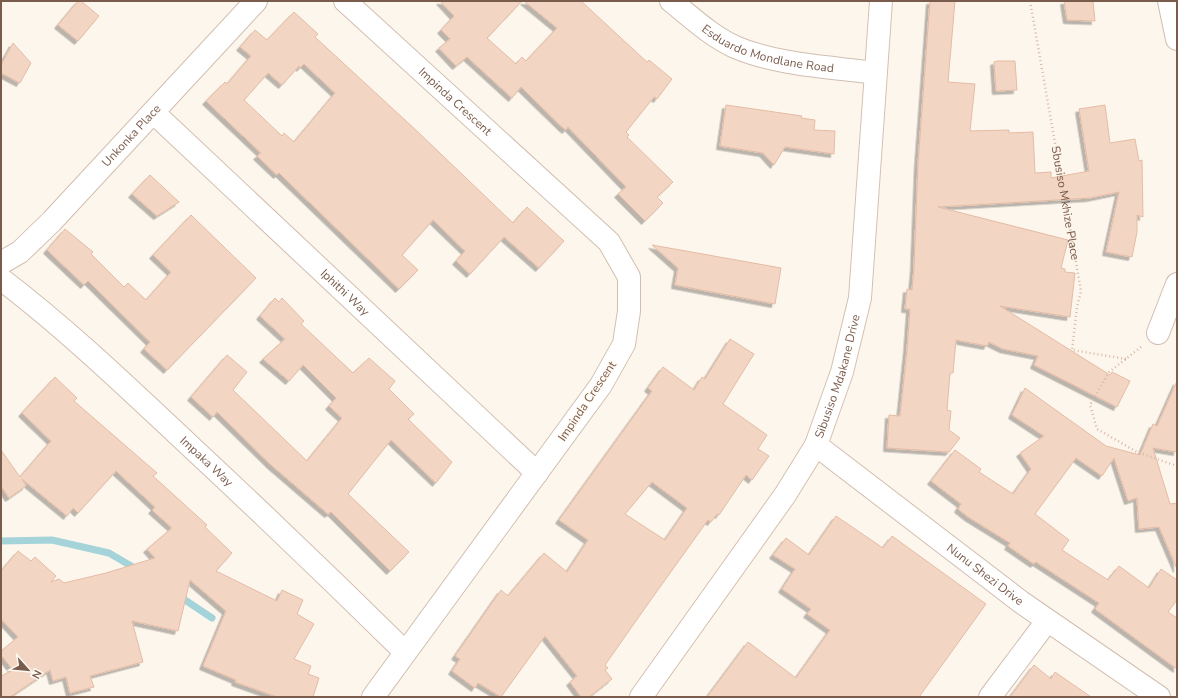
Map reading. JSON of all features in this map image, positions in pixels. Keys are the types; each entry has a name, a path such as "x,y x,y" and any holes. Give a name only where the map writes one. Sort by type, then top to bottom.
{"street":[{"name":"Unkonka Place","path":"1,263 20,252 52,221 154,113 256,1"},
{"name":"Impinda Crescent","path":"344,1 609,242 628,277 629,311 624,344 600,385 372,697"},
{"name":"Esduardo Mondlane Road","path":"671,1 710,32 734,46 759,56 875,73"},
{"name":"Sibusiso Mdakane Drive","path":"641,697 785,495 816,445 842,372 860,298 881,1"},
{"path":"1169,1 1177,39"},
{"name":"Iphithi Way","path":"154,113 537,473"},
{"name":"Impaka Way","path":"1,279 31,302 104,365 315,564 405,652"},
{"path":"1158,333 1177,284"},
{"name":"Nunu Shezi Drive","path":"816,445 1047,620 1159,697"},
{"path":"990,697 1047,620"}],"path":[{"name":"Sbusiso Mkhize Place","path":"1030,1 1081,290 1077,307 1072,350 1126,360"},
{"path":"1158,333 1110,372 1090,405 1097,429 1137,452 1177,466"}],"building":[{"path":"78,1 81,1 99,16 78,41 58,25"},
{"path":"440,1 522,1 487,38 516,64 522,57 526,61 557,28 524,1 581,1 647,62 649,60 672,79 657,99 654,97 626,132 629,135 627,137 673,182 657,197 663,203 645,221 618,194 626,187 568,127 566,130 563,128 521,87 512,98 467,57 456,66 439,48 450,39 441,30 454,16"},
{"path":"930,1 955,1 948,82 975,84 970,131 1009,130 1009,133 1033,132 1035,173 1051,172 1051,178 1089,171 1079,109 1105,105 1110,143 1135,139 1139,161 1142,160 1143,217 1137,215 1137,232 1132,257 1106,252 1119,192 1090,198 938,207 1068,240 1061,268 1065,269 1065,272 1075,273 1070,317 1000,306 1110,375 1112,372 1130,381 1117,407 1034,365 1038,356 1003,349 989,342 987,346 956,340 953,373 950,373 947,410 951,411 949,430 960,438 949,452 887,448 889,415 900,416 907,350 910,309 905,309 907,289 912,290 914,268 918,164"},
{"path":"1064,1 1093,1 1095,21 1067,20"},
{"path":"294,12 318,34 315,37 418,132 513,223 527,207 564,241 539,268 504,237 470,274 456,261 465,251 433,220 402,255 418,270 399,289 279,173 277,175 257,156 261,153 206,101 225,82 227,84 251,56 240,47 255,30 267,40","holes":["304,64 335,93 294,142 284,133 282,136 244,100 268,73 282,85 299,66 300,68"]},
{"path":"13,43 31,63 20,83 1,73 1,65"},
{"path":"1015,61 1017,90 996,91 994,62"},
{"path":"726,105 802,116 801,118 815,120 814,130 835,131 834,154 785,147 774,165 763,153 720,146"},
{"path":"150,175 179,202 157,216 132,194"},
{"path":"191,215 256,278 167,370 144,349 150,342 88,281 84,285 47,250 65,229 93,252 91,254 124,287 128,283 146,300 171,272 153,255"},
{"path":"652,245 781,268 775,304 675,285 678,268"},
{"path":"275,298 279,302 282,298 304,321 301,324 353,373 369,358 395,381 389,389 414,414 408,419 452,462 436,483 391,440 348,494 409,552 390,571 331,512 328,514 271,465 217,412 213,417 191,397 227,355 247,372 233,390 307,461 342,418 329,406 336,398 303,365 289,381 263,359 285,339 260,316"},
{"path":"730,339 754,354 723,404 767,435 758,449 769,456 752,480 746,475 719,515 717,514 711,522 708,520 650,601 605,665 608,668 605,670 612,679 589,697 581,697 570,682 577,676 545,636 501,697 478,683 475,688 452,671 460,659 455,656 501,590 508,596 544,553 567,572 588,540 559,520 652,391 648,388 663,367 694,390 702,377 705,379","holes":["652,482 687,508 665,540 625,514"]},
{"path":"55,377 77,398 74,401 157,473 153,476 207,525 205,527 232,553 216,571 277,601 282,590 303,600 297,614 314,624 294,659 311,666 308,674 319,678 313,697 277,697 235,682 236,680 203,666 226,611 190,580 178,631 132,621 143,662 90,676 94,687 70,693 66,677 53,681 50,670 10,697 1,697 1,676 13,670 1,655 1,651 18,637 1,619 1,571 18,551 31,561 35,557 56,576 51,582 59,579 64,583 106,573 155,558 147,549 172,528 152,510 155,507 116,471 78,513 73,508 67,516 22,479 26,486 9,498 1,486 1,450 20,477 51,441 22,413"},
{"path":"1177,381 1177,452 1153,448 1170,504 1177,503 1177,569 1159,527 1139,529 1137,498 1128,501 1114,458 1102,476 1076,458 1035,514 1069,540 1062,550 1108,580 1119,566 1149,588 1161,569 1177,580 1177,600 1168,612 1177,618 1177,669 1095,609 1099,603 1036,562 1034,564 1008,546 1010,543 968,517 958,509 961,504 931,481 955,450 981,469 979,472 1013,494 1031,469 1020,453 1044,436 1012,415 1025,388 1106,446 1140,455 1153,424 1157,426"},
{"path":"836,516 883,548 892,536 986,604 919,697 707,697 748,642 796,678 830,630 807,614 811,609 782,589 795,569 773,555 786,538 809,555"},
{"path":"1034,665 1051,679 1055,672 1091,697 1010,697"}],"waterway":[{"path":"1,541 52,540 109,553 138,570"},
{"path":"179,596 212,618"}]}
